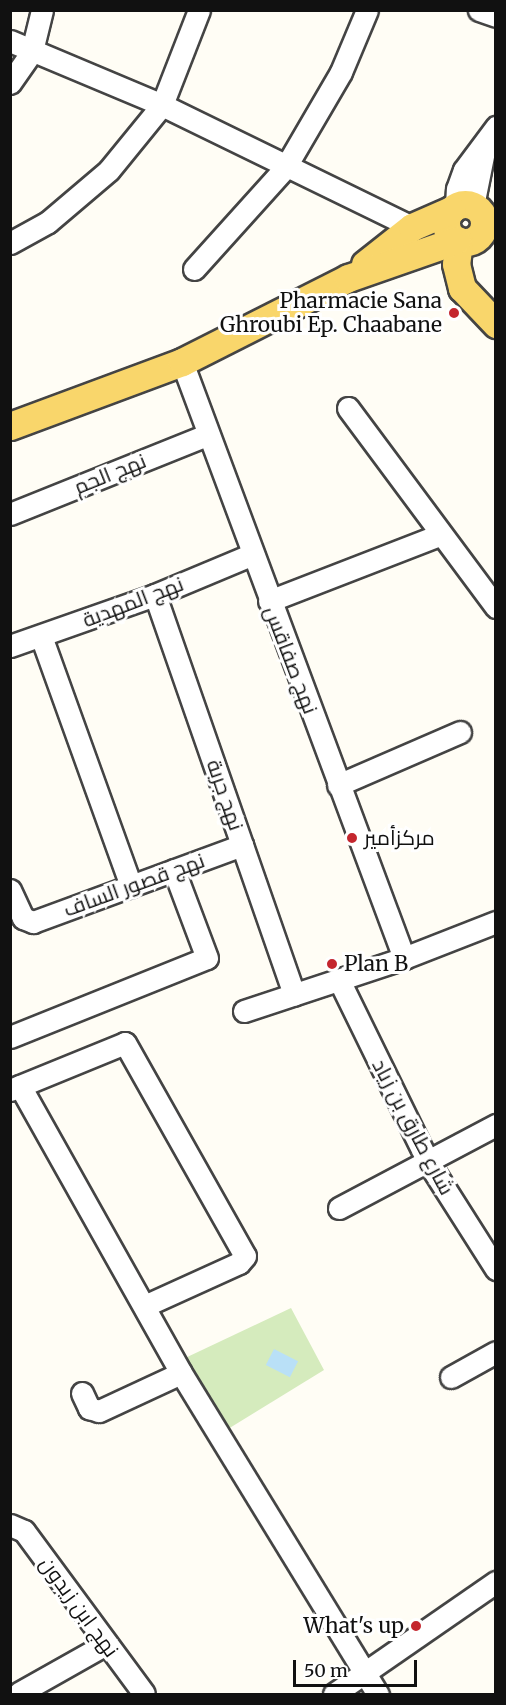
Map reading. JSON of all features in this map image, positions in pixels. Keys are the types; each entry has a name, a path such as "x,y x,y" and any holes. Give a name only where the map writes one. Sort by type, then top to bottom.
{"main road":[{"path":"348,278 412,227 472,218"},
{"path":"10,426 182,362 348,278 392,261 472,218"},
{"path":"457,276 472,218"},
{"path":"472,218 488,316"},
{"path":"392,261 426,265 457,276 488,316"}],"street":[{"path":"10,83 32,51 42,10"},
{"path":"10,243 48,222 98,182 162,105 200,10"},
{"path":"194,269 285,168 341,72 367,10"},
{"path":"479,10 495,16"},
{"path":"10,41 162,105 285,168 412,227"},
{"path":"472,218 491,134"},
{"name":"نهج صفاقس","path":"182,362 269,601 404,958"},
{"path":"348,408 439,535 495,607"},
{"name":"نهج الجم","path":"10,514 208,434"},
{"path":"269,601 439,535"},
{"name":"نهج المهدية","path":"10,646 154,595 253,554"},
{"name":"نهج جربة","path":"154,595 294,995"},
{"path":"41,636 131,886"},
{"path":"338,785 460,732"},
{"name":"نهج قصور الساف","path":"10,890 25,921 33,922 242,845"},
{"path":"10,1037 207,958 174,870"},
{"path":"244,1011 404,958 495,922"},
{"name":"شارع طارق بن زياد","path":"339,980 428,1162 495,1269"},
{"path":"144,1306 238,1263 245,1256 124,1043 15,1088 181,1373 368,1674 378,1695"},
{"path":"339,1208 495,1125"},
{"path":"451,1377 495,1352"},
{"path":"82,1394 89,1408 99,1411 181,1373"},
{"name":"نهج ابن زيدون","path":"10,1525 24,1532 144,1695"},
{"path":"334,1695 368,1674 495,1582"},
{"path":"19,1693 106,1644"}],"green space":[{"path":"291,1308 324,1370 228,1429 183,1359"}],"water":[{"path":"274,1349 298,1361 290,1377 266,1365"}],"place":[{"name":"Pharmacie Sana Ghroubi Ep. Chaabane","path":"454,313"},
{"name":"مركزأمير","path":"352,838"},
{"name":"Plan B","path":"332,964"},
{"name":"What's up","path":"416,1626"}]}
